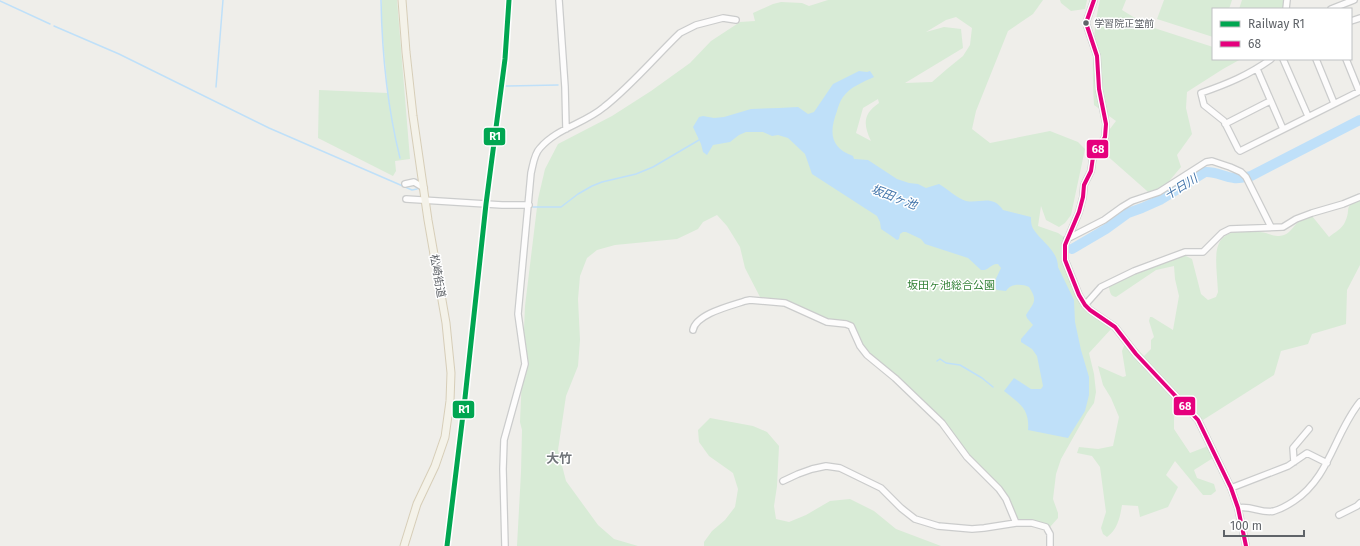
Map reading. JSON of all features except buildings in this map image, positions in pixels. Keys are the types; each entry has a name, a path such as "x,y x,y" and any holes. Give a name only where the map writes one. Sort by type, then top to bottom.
{"main road":[{"name":"松崎街道","path":"402,0 406,52 425,200 446,323 452,373 445,437 435,466 417,504 404,546"}],"street":[{"path":"559,0 565,87 566,129"},
{"path":"1094,0 1086,23 1097,56 1099,88 1106,124 1105,137 1093,157 1090,171 1084,185 1083,197 1079,212 1065,245 1065,260 1079,295 1085,305 1115,327 1136,354 1198,420 1232,488 1246,546"},
{"path":"1334,8 1354,0"},
{"path":"505,546 503,469 504,440 525,364 518,314 531,173 538,150 548,139 558,132 603,108 680,33 696,25 723,18 736,20"},
{"path":"1270,60 1257,69 1226,84 1201,93 1204,105 1224,121 1240,151 1360,91 1346,60"},
{"path":"1283,60 1308,116"},
{"path":"1316,60 1334,103"},
{"path":"1257,69 1283,129"},
{"path":"1225,124 1270,101"},
{"path":"1067,239 1104,220 1122,207 1159,192 1206,162 1212,161 1241,172 1246,177 1271,227"},
{"path":"405,184 414,182 424,188"},
{"path":"1085,305 1101,287 1134,271 1185,252 1203,252 1222,234 1230,229 1283,227 1296,219 1360,197"},
{"path":"406,199 529,205"},
{"path":"693,330 696,323 706,315 750,300 785,303 827,322 848,325 852,328 860,346 867,355 895,378 942,423 967,457 999,489 1006,499 1016,523"},
{"path":"1238,508 1247,507 1266,512 1281,509 1299,498 1317,480 1327,463 1346,422 1360,402"},
{"path":"1294,462 1293,448 1309,429"},
{"path":"1232,488 1288,466 1307,454 1327,463"},
{"path":"783,481 798,474 826,466 840,468 881,488 901,508 915,519 938,526 972,529 1016,523 1032,523 1046,528 1050,534 1050,546"},
{"path":"1339,515 1360,503"}],"green space":[{"path":"382,0 397,0 410,159 395,161 396,171 393,176 318,138 319,90 388,93 382,29"},
{"name":"坂田ヶ池総合公園","path":"828,0 1043,0 1033,14 1008,31 976,111 972,129 990,143 1050,131 1078,142 1085,149 1071,215 1065,223 1059,227 1046,220 1041,206 1038,226 1058,233 1064,237 1062,244 1062,258 1068,278 1079,297 1080,302 1086,310 1112,328 1089,353 1094,374 1096,392 1094,403 1061,459 1056,474 1053,499 1058,513 1058,518 1050,527 1047,524 1015,517 1012,505 1006,493 969,455 942,420 888,369 869,354 850,322 828,319 785,300 760,297 745,268 740,247 727,226 717,215 703,222 698,229 677,239 615,245 597,250 587,258 580,276 578,299 580,340 578,366 566,396 558,450 566,481 598,525 614,539 638,546 517,546 521,472 522,430 520,422 525,306 538,199 545,169 558,144 612,116 651,91 690,63 711,41 740,22 755,21 753,13 781,2 802,3 809,6","holes":["956,17 972,28 970,45 963,56 932,82 905,83 963,48 961,29 944,27 926,32 946,20","878,99 879,103 870,111 866,120 871,141 856,133 863,108"]},
{"path":"1060,0 1087,0 1085,9 1071,11 1061,3"},
{"path":"1100,0 1126,0 1122,10 1148,26 1212,47 1212,60 1239,60 1187,92 1186,108 1192,134 1177,155 1181,167 1155,198 1104,153 1103,138 1116,121 1094,105 1093,52 1097,13"},
{"path":"1164,0 1232,0 1229,8 1212,8 1212,37 1157,19"},
{"path":"1242,0 1284,0 1283,8 1239,8"},
{"path":"1360,200 1360,265 1347,290 1346,324 1312,334 1308,344 1281,351 1274,375 1203,420 1185,402 1174,413 1174,429 1190,453 1208,446 1213,458 1194,470 1197,478 1214,484 1216,491 1211,495 1203,495 1175,461 1166,475 1178,487 1168,507 1140,517 1138,506 1122,505 1116,527 1107,537 1103,534 1101,528 1106,512 1100,467 1092,456 1077,453 1079,447 1098,449 1113,446 1119,417 1111,398 1103,385 1098,366 1123,377 1126,376 1122,351 1124,346 1135,347 1144,356 1151,349 1151,340 1154,337 1149,321 1150,317 1173,330 1179,296 1174,266 1156,270 1116,297 1111,295 1109,287 1135,273 1184,255 1192,259 1201,294 1208,300 1216,297 1218,292 1216,254 1218,245 1223,238 1231,233 1243,231 1260,232 1274,236 1284,235 1289,232 1298,222 1312,216 1329,237 1344,224 1349,206"},
{"path":"710,418 753,426 767,432 779,446 777,486 774,506 776,519 789,522 806,515 830,501 850,499 874,511 896,529 941,546 704,546 704,542 712,531 725,520 735,507 738,489 733,473 709,456 699,442 698,430"}],"water":[{"name":"坂田ヶ池","path":"859,71 870,71 874,77 849,90 840,102 834,119 832,132 833,138 840,149 853,156 854,159 868,160 897,179 918,184 926,188 939,184 963,200 971,202 995,202 1003,210 1031,217 1031,224 1033,228 1053,251 1058,267 1074,300 1075,322 1089,377 1089,395 1085,411 1068,438 1028,430 1027,417 1022,407 1004,391 1014,378 1031,389 1041,389 1043,386 1037,356 1032,349 1021,342 1021,339 1033,325 1026,315 1034,301 1029,287 1014,285 1006,291 997,290 993,285 1001,268 998,264 981,270 968,258 925,244 921,239 906,232 900,234 899,239 897,240 881,229 877,216 812,174 805,154 788,138 778,135 772,136 763,132 746,132 730,142 713,145 707,155 703,152 693,127 699,117 724,117 751,109 798,107 808,114 814,112 833,84"}],"waterway":[{"path":"216,87 223,0"},
{"path":"381,0 386,80 395,138 400,158"},
{"path":"0,1 50,24"},
{"path":"54,26 119,54 269,128 412,190 417,189"},
{"path":"506,86 558,85"},
{"name":"十日川","path":"1072,249 1106,229 1128,213 1160,200 1205,172 1212,172 1236,178 1251,176 1360,120"},
{"path":"533,207 561,207 578,194 592,186 602,182 636,174 653,167 699,140"},
{"path":"937,361 940,359 946,363 960,365 982,378 993,387"}],"rail line":[{"name":"R1","path":"447,546 486,204 505,59 509,0"}],"transit line":[{"name":"68","path":"1094,0 1086,23 1097,56 1099,89 1106,124 1105,137 1093,157 1091,171 1084,185 1083,197 1079,212 1065,245 1065,260 1079,295 1085,305 1115,327 1136,354 1198,420 1231,488 1238,508 1246,546"}],"place":[{"name":"学習院正堂前","path":"1086,23"}],"district":[{"name":"大竹","path":"559,458"}]}
